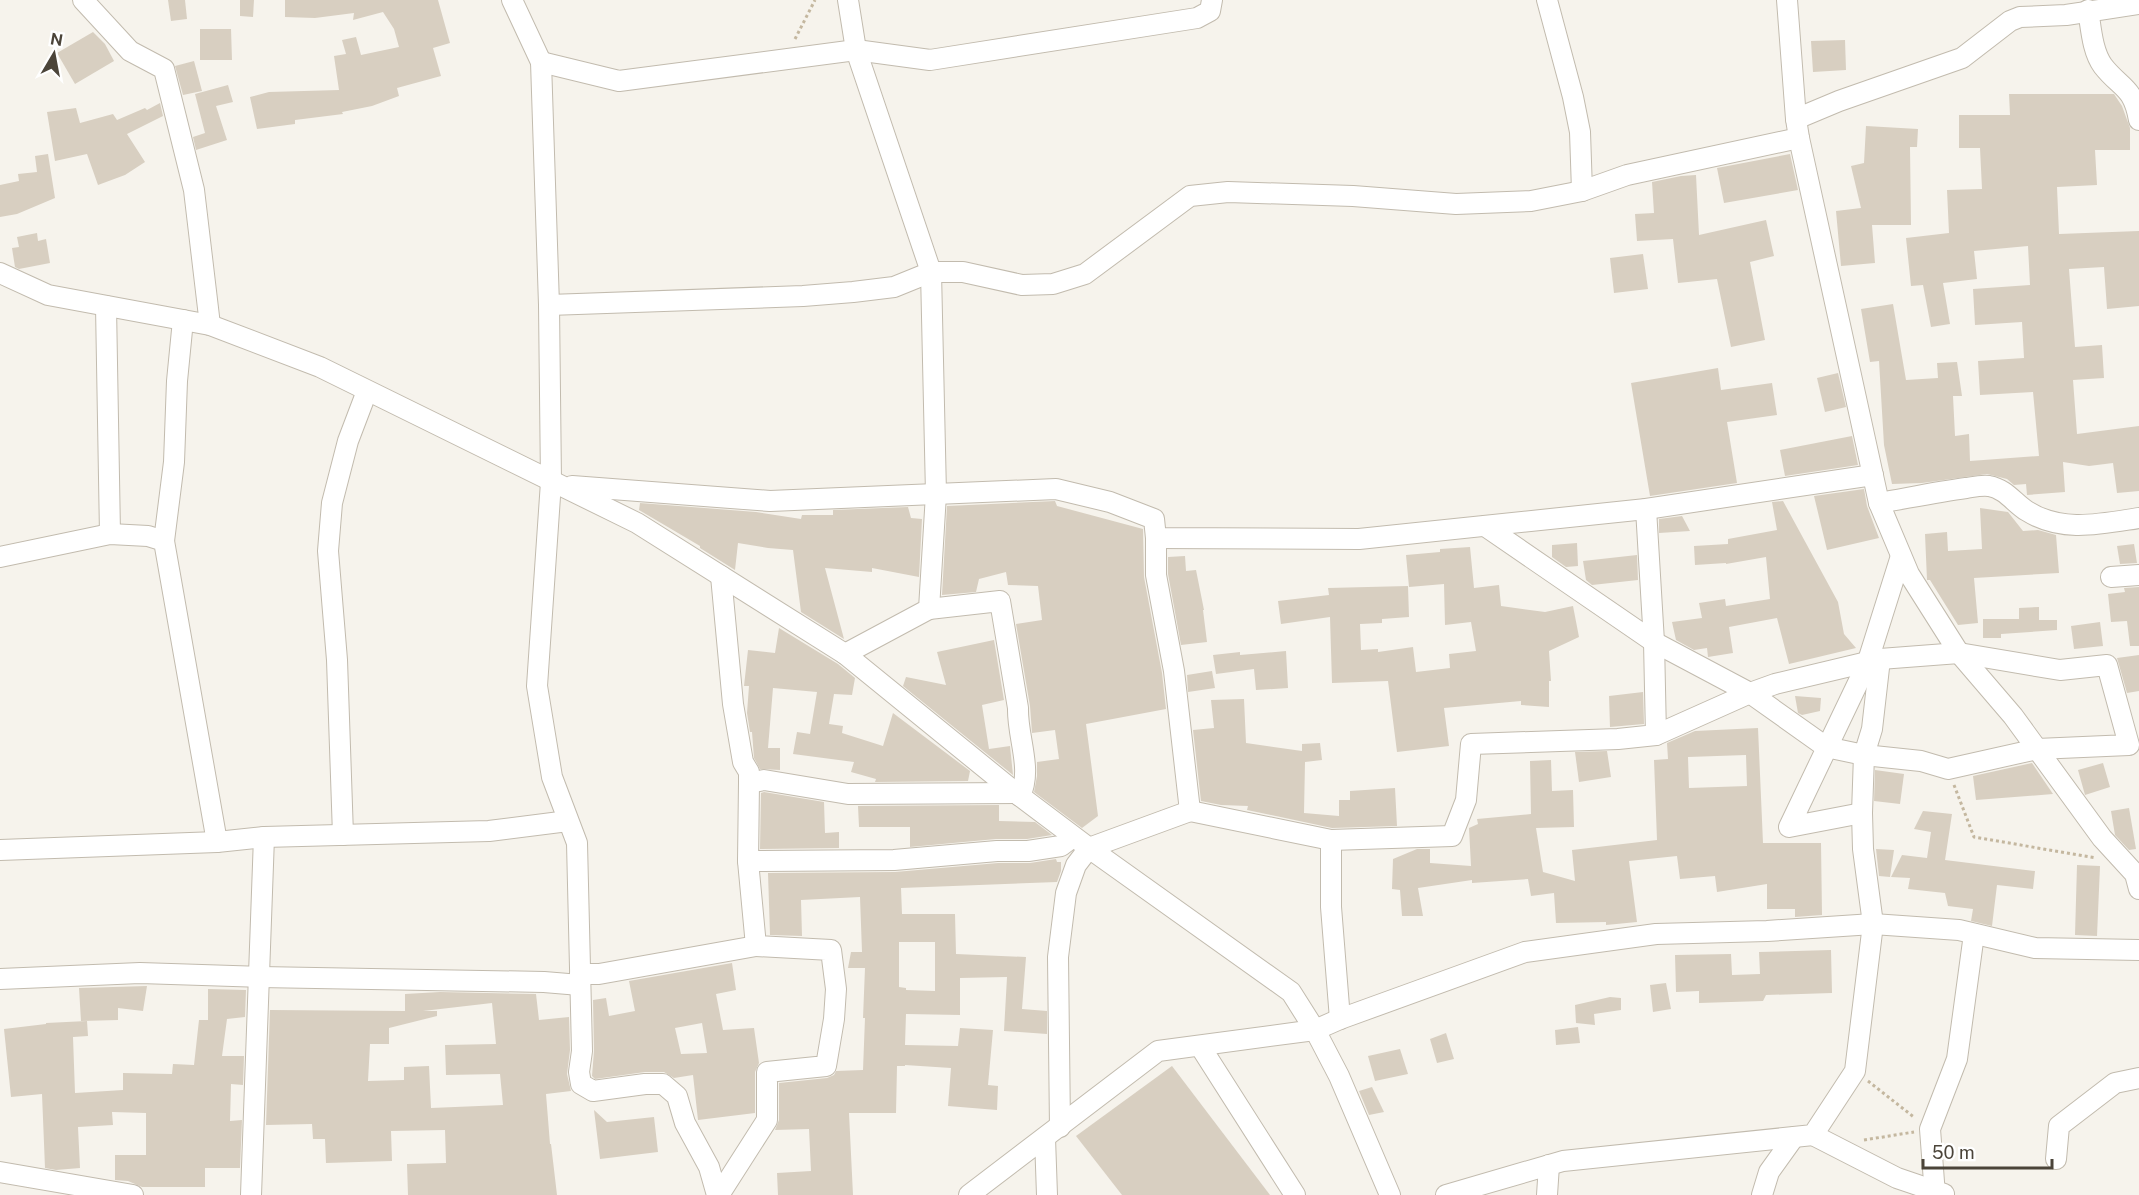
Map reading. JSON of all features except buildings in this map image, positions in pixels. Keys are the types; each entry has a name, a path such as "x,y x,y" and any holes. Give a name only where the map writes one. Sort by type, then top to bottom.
{"street":[{"path":"83,0 130,51 164,69 194,190 210,325"},
{"path":"512,0 541,62 549,305 551,482 537,686 552,777 577,843 582,1051 579,1072 581,1084 593,1090 663,1084 677,1096 686,1123 709,1167 718,1195"},
{"path":"848,0 856,50 931,272 936,494 929,609"},
{"path":"541,62 619,81 856,50 930,60 1197,18 1210,11 1212,0"},
{"path":"1547,0 1580,132 1582,191"},
{"path":"1787,0 1797,129 1879,503 1909,574 1959,653 2013,716 2102,838 2138,878"},
{"path":"549,305 843,293 894,287 931,272 963,272 1022,285 1053,284 1085,274 1190,196 1228,192 1353,196 1456,204 1531,201 1582,191 1627,174 1797,129 1839,101 1962,58 2010,21 2020,16 2066,15 2139,3"},
{"path":"2088,10 2096,49 2102,65 2127,89 2136,104 2139,120"},
{"path":"0,273 48,296 210,325 320,367 638,524 845,654 1018,795 1291,992 1315,1030 1339,1076 1390,1195"},
{"path":"106,306 110,534"},
{"path":"183,320 177,381 174,462 164,541 218,842"},
{"path":"343,835 337,660 328,551 332,503 348,441 367,391"},
{"path":"1156,537 1359,539 1646,509 1873,475"},
{"path":"551,482 581,488 770,501 1056,489 1110,502 1154,519 1156,574 1174,671 1190,811"},
{"path":"1879,503 1950,490 1989,486 2008,495 2023,509 2039,519 2052,523 2072,526 2139,518"},
{"path":"1646,509 1654,642 1656,735"},
{"path":"748,861 894,860 997,851 1028,851 1081,842 1190,811 1331,840 1452,836 1466,800 1471,744 1618,739 1656,735 1750,693 1775,684 1873,661 1959,653 2060,670 2107,665 2129,745 2037,749 1948,769 1921,760 1864,755 1826,747 1750,693 1654,642 1485,526"},
{"path":"0,557 110,534 148,536 164,541"},
{"path":"1862,813 1789,827 1826,747 1873,661 1901,555"},
{"path":"2111,578 2139,575"},
{"path":"721,576 733,704 743,762 749,772 748,861 756,946"},
{"path":"749,783 764,780 848,794 1018,795 1024,788 1026,776 1017,724 1018,708 1000,601 929,609 845,654"},
{"path":"1762,1195 1769,1172 1803,1136 1855,1071 1873,924 1863,849 1862,813 1864,755 1872,729 1873,661"},
{"path":"0,850 218,842 264,837 489,831 568,821"},
{"path":"251,1195 264,837"},
{"path":"1331,840 1331,907 1340,1019"},
{"path":"1062,1195 1047,1187 1053,1132 1058,957 1066,893 1081,842"},
{"path":"969,1195 1158,1052 1315,1030 1525,952 1656,933 1767,931 1873,924 1959,930 2035,948 2139,950"},
{"path":"1446,1195 1563,1161 1803,1136 1833,1145 1897,1178 1939,1194 1930,1129 1957,1059 1974,934"},
{"path":"0,979 140,973 260,977 580,980 599,974 756,946 831,950 837,989 826,1066 767,1072 767,1120 718,1195"},
{"path":"1200,1046 1295,1195"},
{"path":"2056,1159 2059,1126 2115,1083 2139,1078"},
{"path":"1547,1195 1549,1165"},
{"path":"0,1172 133,1195"}],"path":[{"path":"784,59 815,0"},
{"path":"1948,769 1974,837 2103,859"},
{"path":"1855,1071 1930,1129"},
{"path":"1833,1145 1930,1129"}]}
